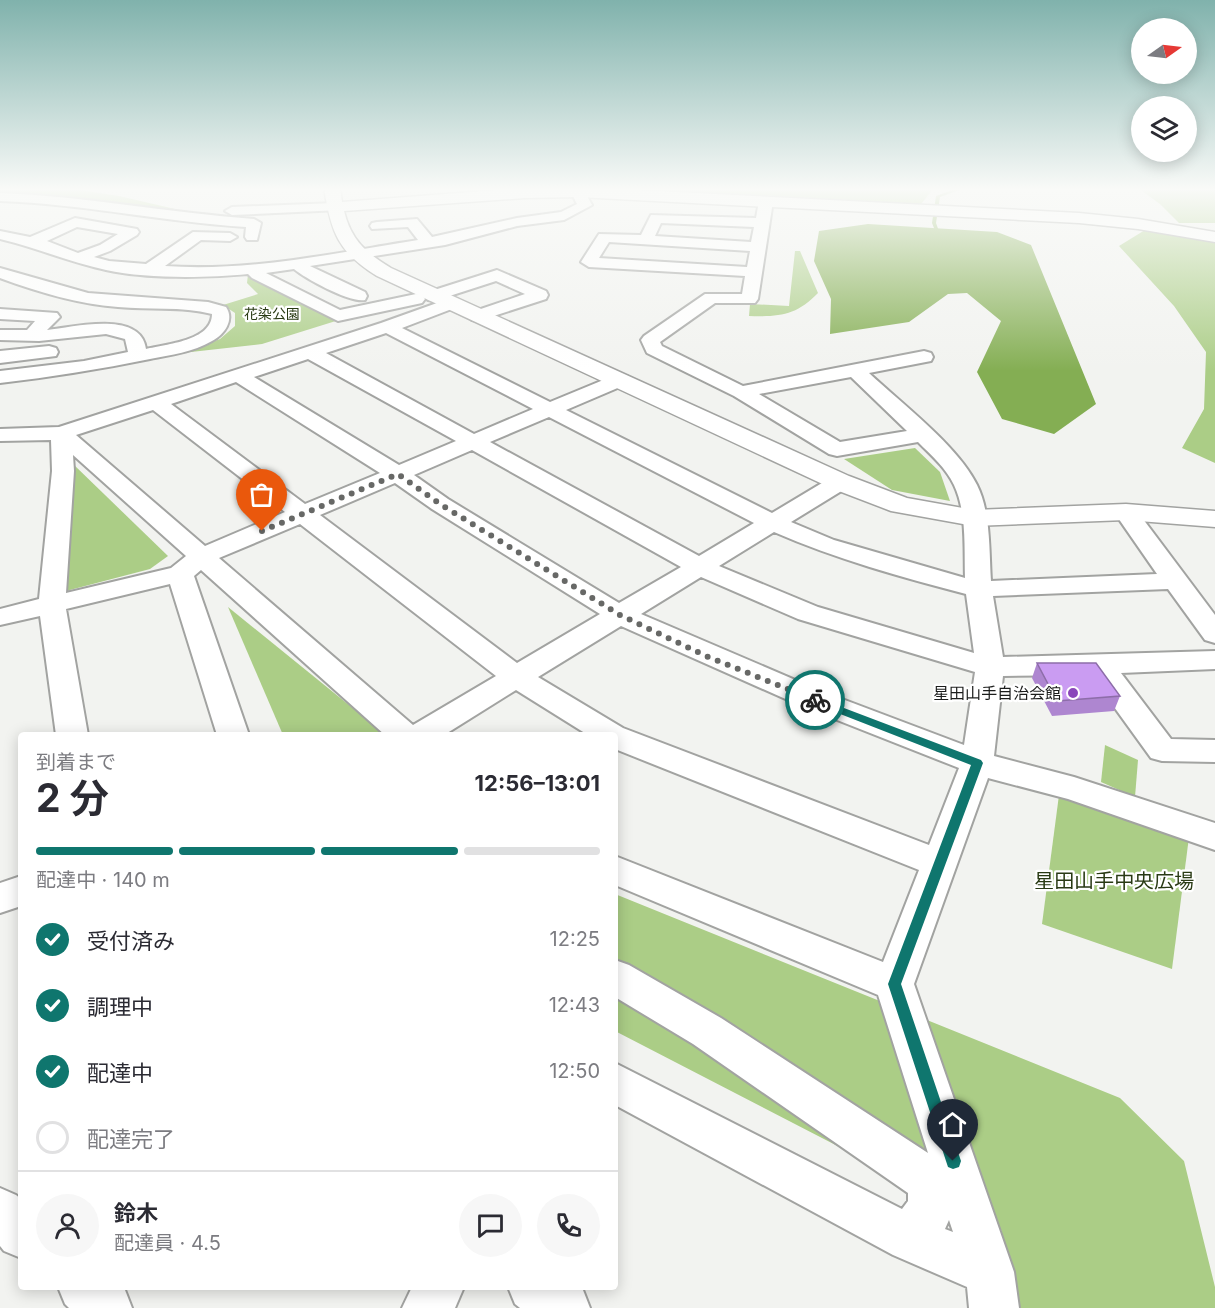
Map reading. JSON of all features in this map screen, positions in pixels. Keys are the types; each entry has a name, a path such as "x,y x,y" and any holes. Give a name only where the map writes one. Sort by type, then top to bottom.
{"street":[{"path":"52,249 110,266 147,271 184,272 248,269 381,249"},
{"path":"78,258 99,249"},
{"path":"147,271 178,249"},
{"path":"248,269 251,249"},
{"path":"351,249 384,272 438,298 840,482 901,505 974,519 1125,512 1215,519"},
{"path":"597,249 589,262 753,272"},
{"path":"757,249 749,299 711,298 650,340 654,349 741,392 837,449 923,435"},
{"path":"297,263 308,273 358,296"},
{"path":"248,269 338,316 438,298"},
{"path":"0,273 39,286 94,299 143,304 204,306 220,311 220,324 202,340 138,357 42,373 0,377"},
{"path":"0,435 61,433 387,327 438,298 496,275 540,295 478,316"},
{"path":"0,307 15,296 39,286"},
{"path":"0,314 51,317 28,336"},
{"path":"387,327 773,523 825,545 923,575 980,589 1175,581"},
{"path":"0,335 28,336 106,329 125,331 136,341 138,357"},
{"path":"0,357 70,350 76,332"},
{"path":"310,352 700,567 808,613 990,667 1215,660"},
{"path":"741,392 924,357"},
{"path":"855,370 945,457 966,486 974,519 990,667 977,763 894,984 992,1290"},
{"path":"238,375 620,615 706,656 977,763 1074,789 1215,837"},
{"path":"0,617 52,605 191,565 303,514 620,380"},
{"path":"156,402 516,677 606,732"},
{"path":"61,433 191,565 401,732"},
{"path":"61,433 63,471 52,605 72,732"},
{"path":"425,732 840,482"},
{"path":"1125,512 1215,634"},
{"path":"191,565 232,732"},
{"path":"1099,665 1162,750 1215,751"},
{"path":"618,738 938,863"},
{"path":"618,871 894,984"},
{"path":"0,898 18,892"},
{"path":"618,979 726,1044 931,1182 931,1208 910,1238"},
{"path":"618,1085 910,1238 992,1290"},
{"path":"0,1211 18,1231"},
{"path":"86,1290 107,1308"},
{"path":"427,1308 438,1290"},
{"path":"537,1290 565,1308"}],"green space":[{"path":"1122,249 1215,249 1215,463 1182,448 1204,409 1206,352 1174,306"},
{"path":"795,251 800,251 818,293 803,306 787,313 749,316 750,304 789,306"},
{"name":"花染公園","path":"248,274 339,320 262,344 182,353 220,339 235,326 235,313 223,305 258,294 247,283"},
{"path":"915,448 940,472 950,501 892,490 844,459"},
{"path":"73,464 168,556 150,569 66,591"},
{"path":"228,607 382,732 282,732"},
{"path":"1105,745 1138,760 1135,797 1101,782"},
{"name":"星田山手中央広場","path":"1059,795 1189,837 1172,969 1042,924"},
{"path":"618,895 1120,1098 1184,1161 1215,1287 1215,1308 989,1308 1002,1231 618,1033"}],"shaded area":[{"path":"816,249 1033,249 1096,404 1054,434 1002,419 977,372 1001,321 967,293 948,294 909,322 830,334 831,299 814,261"}],"building":[{"path":"1037,663 1096,663 1120,696 1057,701"}],"way so far":[{"path":"262,531 398,474 440,504 620,615 706,656 815,700"}],"place":[{"name":"星田山手自治会館","path":"1073,693"}],"route":[{"path":"815,700 977,763 894,984 953,1161"}]}
